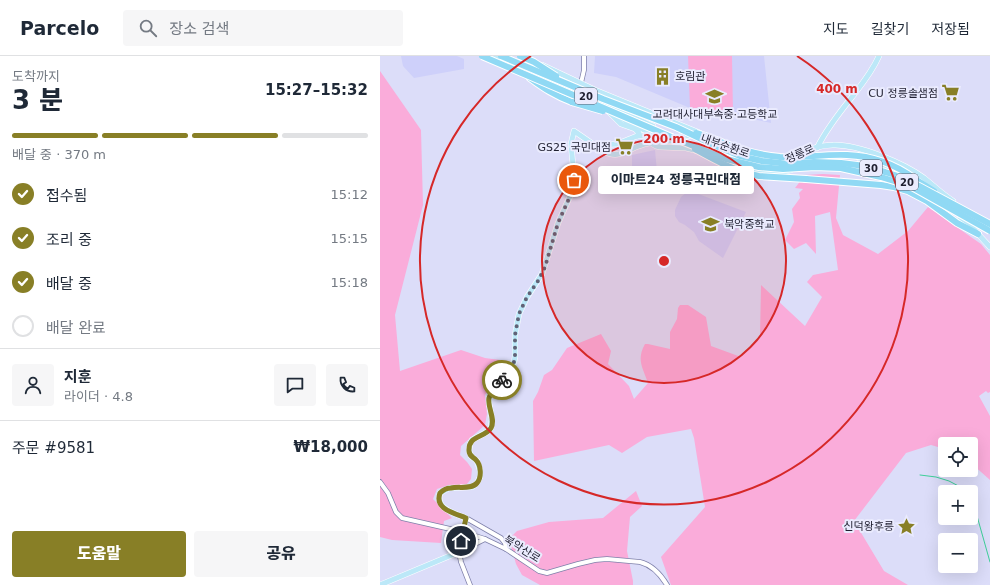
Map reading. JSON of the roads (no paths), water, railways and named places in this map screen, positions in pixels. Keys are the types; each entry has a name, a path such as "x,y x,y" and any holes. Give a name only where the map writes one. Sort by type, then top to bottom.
{"highway":[{"name":"내부순환로","path":"482,56 726,159 759,167 783,169 815,167 841,168 881,177 910,186 990,233"},
{"path":"490,56 500,58 547,91 557,96 597,109 619,114"},
{"path":"520,56 580,86"},
{"name":"내부순환로","path":"500,58 580,86 676,127 728,152 747,158 789,164 814,162 841,163 857,165 901,177 988,225"},
{"path":"676,127 756,154 791,157 847,155 890,164 904,171 941,196 990,233"},
{"path":"677,138 728,166 759,176 881,185 908,191 927,201 957,222 978,234"}],"main road":[{"name":"정릉로","path":"493,56 688,142 735,166 754,171 778,173 790,170 816,157 831,154 848,154 868,161 899,175 927,198 964,219 990,247"},
{"name":"정릉로","path":"523,56 580,86 595,90 727,146 755,156 776,158 792,156 817,147 831,145 852,147 863,150 900,165 924,178 948,198 988,225 990,233"},
{"path":"816,157 817,147 836,117 868,76 879,56"},
{"path":"596,101 621,124 635,129 656,135 677,138 697,133"},
{"path":"596,101 625,121 656,135"},
{"path":"635,129 639,132 637,136"},
{"path":"380,585 459,552 466,518 444,509 440,505 439,501 440,493 449,488 472,487 477,483 480,477 480,470 477,461 471,456 469,451 470,444 472,440 487,432 491,428 492,419 489,398 514,362 515,335 519,314 527,297 542,274 558,223 571,194 574,176 571,144 574,131 603,148 610,154 620,154 651,143 671,140 688,142 697,133"},
{"path":"603,148 618,144 637,136 656,135"},
{"path":"651,143 660,147 690,149 711,155"}],"street":[{"path":"572,84 578,84 580,86 584,70 584,56"},
{"path":"500,58 520,63 582,88 588,97"},
{"name":"북악산로","path":"380,482 388,493 396,512 402,518 466,532 485,538 506,549 539,571 547,573 595,560 640,562 645,563 657,572 667,585"},
{"path":"466,518 501,538 505,543 506,549"},
{"path":"470,585 461,562 459,552 485,538"}],"waterway":[{"path":"920,475 936,477 957,485"},
{"path":"978,520 990,562"}],"place":[{"name":"호림관","path":"662,76"},
{"name":"CU 정릉솔샘점","path":"951,93"},
{"name":"고려대사대부속중·고등학교","path":"715,96"},
{"name":"GS25 국민대점","path":"624,147"},
{"name":"이마트24 정릉국민대점","path":"574,180"},
{"name":"북악중학교","path":"711,224"},
{"name":"신덕왕후릉","path":"907,526"}]}
